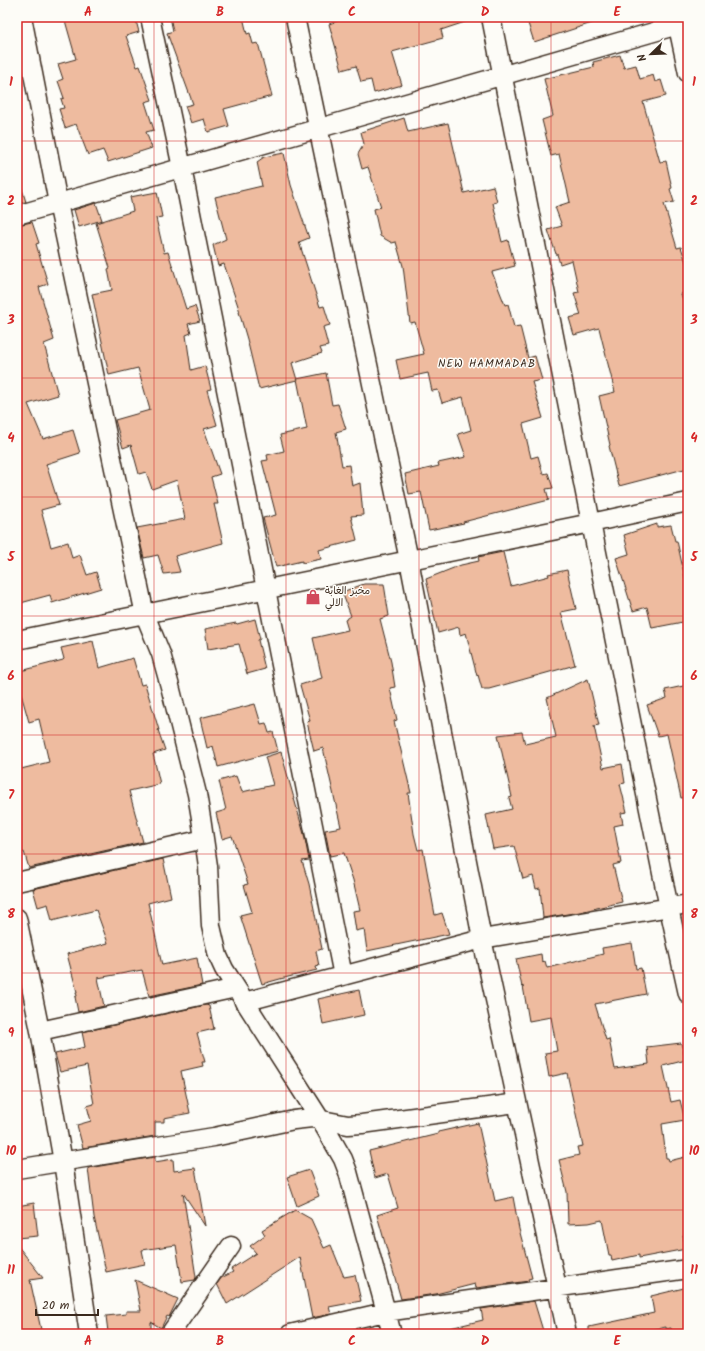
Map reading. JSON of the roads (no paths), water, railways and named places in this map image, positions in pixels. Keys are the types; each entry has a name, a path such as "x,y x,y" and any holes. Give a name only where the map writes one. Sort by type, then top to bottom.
{"street":[{"path":"22,17 58,203 145,615 161,654 196,794 208,866 212,926 218,956 240,995 320,1119 343,1159 348,1172 392,1334"},
{"path":"150,17 182,168 343,976"},
{"path":"295,17 409,560 482,939 567,1334"},
{"path":"490,17 590,523 688,994"},
{"path":"17,215 502,74 677,21 688,73"},
{"path":"17,640 145,615 688,502"},
{"path":"17,882 204,839"},
{"path":"40,1031 343,976 482,939 688,904"},
{"path":"17,918 40,1031 63,1162 89,1334"},
{"path":"17,1169 214,1137 294,1120 312,1118 348,1125 362,1124 517,1102"},
{"path":"170,1334 231,1246"},
{"path":"290,1334 386,1312 688,1269"}],"place":[{"name":"مخبز الغابة الالي","path":"313,597"}],"district":[{"name":"NEW HAMMADAB","path":"487,364"}]}
